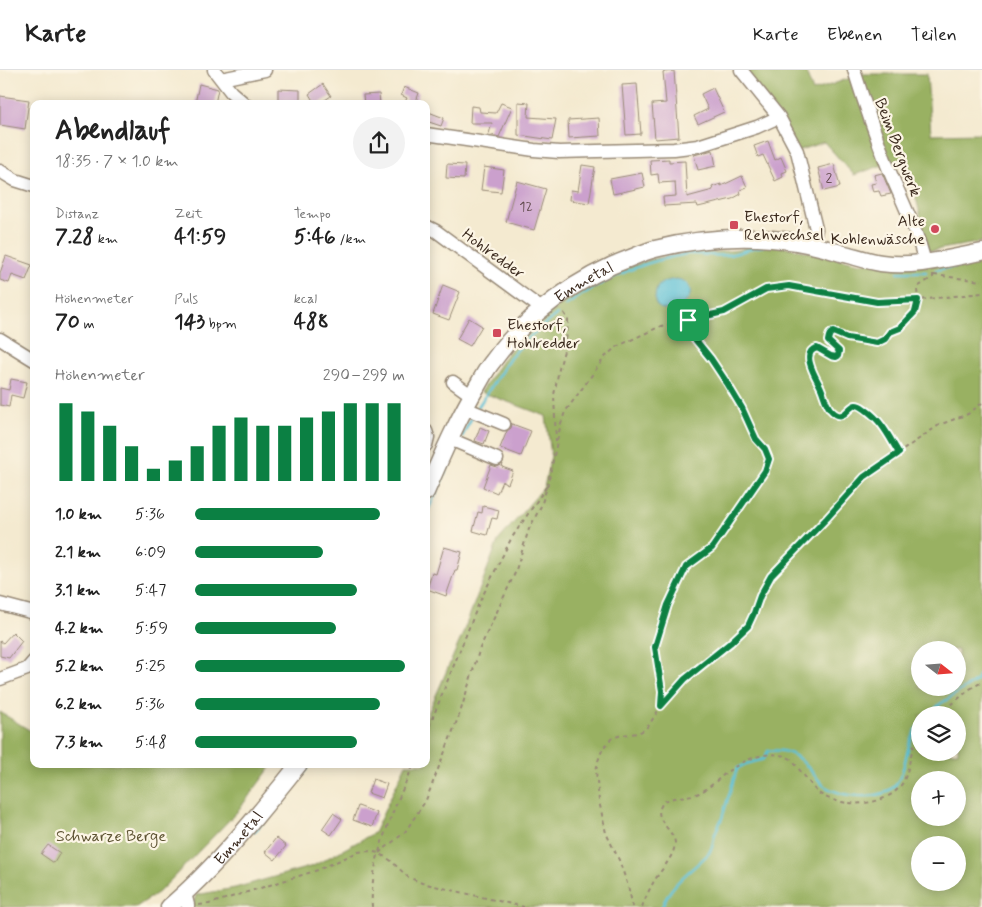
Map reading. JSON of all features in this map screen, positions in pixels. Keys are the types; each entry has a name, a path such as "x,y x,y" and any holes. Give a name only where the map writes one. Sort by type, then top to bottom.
{"main road":[{"name":"Emmetal","path":"430,475 468,402 492,362 501,351 528,321 548,304 577,284 617,263 653,249 699,241 733,238 775,239 813,245 880,263 906,264 929,269 982,252"},
{"name":"Emmetal","path":"169,907 186,900 296,768"}],"street":[{"path":"218,74 265,70"},
{"path":"740,70 779,117 797,151 816,229 813,245"},
{"name":"Beim Bergwerk","path":"854,70 887,165 929,269"},
{"path":"218,74 231,92 240,100"},
{"path":"430,135 559,152 674,149 698,146 779,117"},
{"path":"0,172 15,180 30,185"},
{"name":"Hohlredder","path":"430,228 548,304"},
{"path":"0,339 30,358"},
{"path":"453,382 468,402 504,424"},
{"path":"450,439 497,459"},
{"path":"0,604 30,612"},
{"path":"0,679 27,670 30,666"}],"path":[{"path":"899,453 886,430 875,416 860,406 852,406 842,415 831,410 810,364 810,352 817,348 831,356 838,356 839,351 828,341 828,336 833,332 847,338 877,343 885,339 890,332 900,328 915,312 918,300 917,289 929,269 982,281"},
{"path":"379,853 405,832 426,800 460,713 480,648 515,573 529,529 541,506 565,412 606,357 616,347 661,326 724,312 766,289 789,286 877,302 918,300 982,293"},
{"path":"548,304 566,315 568,325 554,395 557,445"},
{"path":"661,706 662,691 655,647 668,605 686,567 712,548 765,471 769,459 765,449 756,439 742,408 727,383 694,338 688,320"},
{"path":"633,907 619,860 606,833 599,801 596,771 604,748 612,738 644,730 661,706 685,679 748,626 760,596 771,576 864,477 939,424 968,414 982,402"},
{"path":"430,724 479,603 511,539 548,484"},
{"path":"950,706 982,682"},
{"path":"642,907 654,882 673,853 675,845 674,837 661,819 659,812 662,804 667,800 701,792 742,762 766,754 774,754 791,759 822,796 847,803 874,801 891,794 901,786 906,776 911,753"},
{"path":"372,907 379,853 412,768"},
{"path":"208,907 209,904 318,870 358,852 368,850 379,853 408,876 422,883 522,907"}],"green space":[{"path":"741,70 805,70 813,91 862,74 927,74 931,134 982,133 982,242 929,251 906,157 854,175 824,142 797,151"},
{"path":"754,243 767,243 860,263 982,256 982,907 192,907 196,895 235,888 313,866 374,833 404,768 430,768 430,709 461,638 498,541 544,487 551,456 546,416 481,392 505,356 529,329 567,299 611,273 651,259 691,252 738,250"},
{"name":"Schwarze Berge","path":"0,712 30,731 30,768 270,768 237,812 159,892 136,907 0,907"}],"water":[{"path":"676,279 684,281 688,285 689,297 686,302 676,308 664,310 655,302 657,288 666,281"}],"building":[{"path":"674,71 679,137 655,139 652,104 666,103 663,72"},
{"path":"199,84 218,89 216,100 196,100"},
{"path":"323,84 331,96 325,100 313,100 309,94"},
{"path":"637,84 641,134 626,135 622,85"},
{"path":"404,87 419,93 416,100 406,100 407,98 401,95"},
{"path":"713,88 724,112 698,124 694,116 708,109 701,94"},
{"path":"278,89 300,90 300,100 278,100"},
{"path":"379,94 380,100 364,100 363,95"},
{"path":"0,96 29,100 25,129 0,125"},
{"path":"518,102 529,103 528,117 556,119 552,140 518,135"},
{"path":"501,103 512,107 499,137 489,134 492,123 470,123 471,106 479,107 480,112 496,113"},
{"path":"430,113 444,118 441,126 430,122"},
{"path":"599,118 600,136 569,138 568,120"},
{"path":"768,141 775,160 781,157 787,171 782,173 783,177 775,181 763,155 758,157 754,146"},
{"path":"713,150 716,166 698,170 694,155"},
{"path":"669,159 669,162 685,161 687,197 713,190 712,187 721,184 721,186 742,176 747,187 740,190 741,194 732,199 698,207 697,204 664,206 663,197 676,196 675,182 659,183 658,174 651,175 650,160"},
{"path":"447,164 465,165 464,179 446,178"},
{"path":"834,164 840,187 824,191 818,168"},
{"path":"582,165 595,167 589,203 570,200 571,190 578,191"},
{"path":"484,167 504,170 501,192 481,190"},
{"path":"642,173 645,187 613,194 610,179"},
{"path":"882,173 891,194 881,196 879,191 873,192 871,184 876,183 874,175"},
{"path":"517,181 546,189 534,230 506,222"},
{"path":"6,256 30,264 26,280 12,275 9,283 0,280 0,273"},
{"path":"443,285 460,292 449,320 433,314"},
{"path":"469,318 482,326 470,346 457,339"},
{"path":"11,379 27,382 23,398 11,395 9,407 0,405 0,388 9,390"},
{"path":"512,424 531,431 521,456 500,448"},
{"path":"480,427 489,431 484,444 475,441"},
{"path":"503,464 502,467 513,471 508,484 502,481 497,493 483,487 491,465 497,467"},
{"path":"483,506 499,510 497,519 492,518 487,535 473,531 478,512 482,513"},
{"path":"444,547 462,552 446,596 430,590 432,573 436,574"},
{"path":"13,632 22,641 9,658 0,656 0,641 3,643"},
{"path":"373,779 387,784 382,798 368,793"},
{"path":"358,806 377,813 372,827 353,820"},
{"path":"333,813 342,819 331,835 322,829"},
{"path":"276,838 286,846 275,860 265,852"},
{"path":"48,845 60,853 54,863 41,854"}],"waterway":[{"path":"565,306 616,276 658,260 687,254 727,255 763,246"},
{"path":"936,270 982,261"},
{"path":"898,272 926,272"},
{"path":"478,407 510,358 527,339 557,314"},
{"path":"462,437 472,417"},
{"path":"430,506 456,450"},
{"path":"938,706 976,681 979,674 982,674"},
{"path":"662,907 666,898 682,877 709,853 738,768 764,759 768,751 787,752 800,760 824,786 833,791 854,796 880,794 891,789 898,781 911,740"},
{"path":"254,832 283,800 308,768"}],"place":[{"name":"Ehestorf, Rehwechsel","path":"734,225"},
{"name":"Alte Kohlenwäsche","path":"935,229"},
{"name":"Ehestorf, Hohlredder","path":"497,333"}],"route":[{"path":"789,286 877,302 918,300 915,312 900,328 890,332 885,339 877,343 847,338 837,332 833,332 828,336 828,341 837,348 839,351 838,356 831,356 817,348 813,349 809,356 814,375 831,410 842,415 852,406 860,406 875,416 886,430 899,453 864,477 771,576 760,596 748,626 685,679 661,706 662,691 655,647 668,605 686,567 712,548 765,471 769,459 765,449 756,439 742,408 727,383 694,338 688,320 724,312 766,289 789,286"}]}
